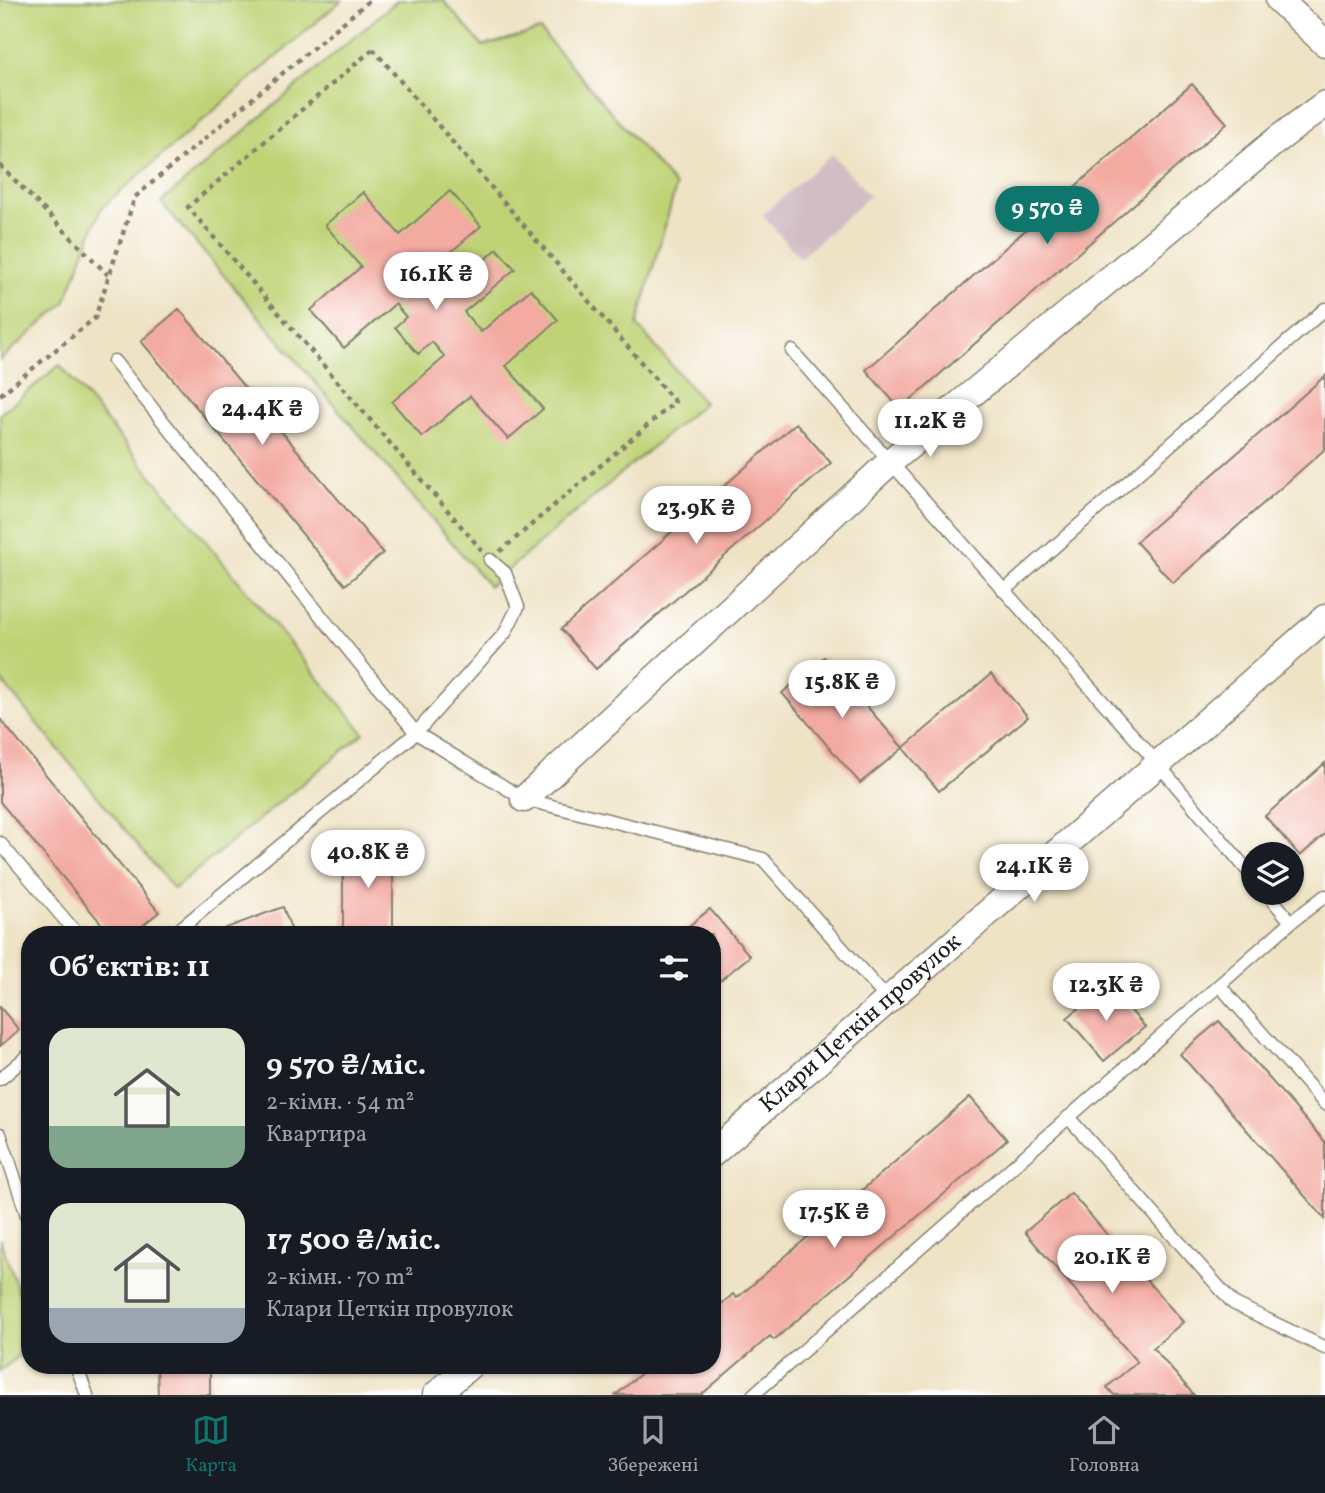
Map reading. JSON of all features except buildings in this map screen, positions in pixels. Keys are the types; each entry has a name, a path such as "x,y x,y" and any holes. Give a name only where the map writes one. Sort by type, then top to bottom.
{"street":[{"path":"1279,0 1325,43"},
{"path":"524,799 890,462 1278,139 1325,104"},
{"name":"Клари Цеткін провулок","path":"721,1146 1325,618"},
{"path":"436,1395 460,1374"}],"lane":[{"path":"1004,591 1325,309"},
{"path":"792,351 1158,764 1241,863"},
{"path":"114,361 416,733 524,799 764,859 888,1000"},
{"path":"184,926 416,733 505,633 518,607 505,573 490,560"},
{"path":"0,843 70,926"},
{"path":"753,1395 1291,922 1325,896"},
{"path":"1277,905 1291,922"},
{"path":"1219,985 1325,1104"},
{"path":"0,1079 21,1062"},
{"path":"1068,1117 1233,1303 1325,1348"},
{"path":"0,1134 21,1197"},
{"path":"78,1374 82,1393"}],"path":[{"path":"0,395 95,318 135,197 370,0"},
{"path":"373,49 675,402 490,560 188,207 373,49"},
{"path":"0,165 108,275"}],"shaded area":[{"path":"832,154 870,196 800,258 762,215"}],"green space":[{"path":"0,0 342,0 101,208 65,303 0,360"},
{"path":"398,0 443,0 483,46 540,30 676,187 637,325 704,403 489,586 161,202"},
{"path":"60,365 364,733 174,889 0,679 0,414"},
{"path":"0,1239 21,1298 21,1354 0,1371"}]}
